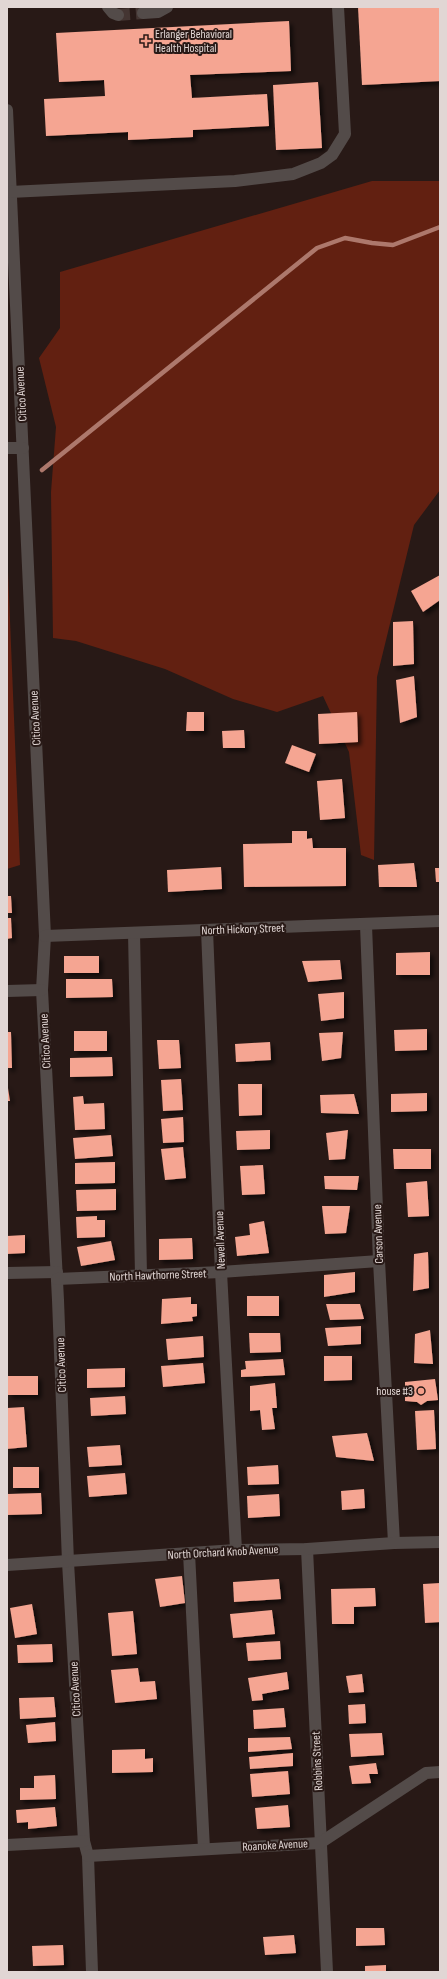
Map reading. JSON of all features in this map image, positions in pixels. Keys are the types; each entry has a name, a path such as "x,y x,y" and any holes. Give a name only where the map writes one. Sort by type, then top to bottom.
{"street":[{"path":"108,7 113,13 118,14"},
{"path":"142,14 158,12 167,7"},
{"path":"10,192 235,181 293,174 321,163 332,155 345,134 338,7"},
{"name":"Citico Avenue","path":"7,110 11,290 23,448 45,936 42,990 57,1275 68,1562 84,1841 88,1856 92,1972"},
{"path":"7,448 23,448"},
{"name":"North Hickory Street","path":"45,936 440,921"},
{"name":"Carson Avenue","path":"366,925 379,1261 394,1543"},
{"name":"Newell Avenue","path":"207,930 221,1272 236,1550"},
{"path":"134,933 141,1275"},
{"path":"7,991 42,990"},
{"name":"North Hawthorne Street","path":"7,1273 57,1275 141,1275 221,1272 379,1261"},
{"name":"North Orchard Knob Avenue","path":"7,1565 236,1550 307,1549 394,1543 440,1542"},
{"name":"Robbins Street","path":"307,1549 327,1972"},
{"path":"189,1553 204,1849"},
{"name":"Roanoke Avenue","path":"88,1856 320,1843 426,1773 440,1772"},
{"path":"7,1845 84,1841"}],"shaded area":[{"path":"372,181 440,181 440,490 414,525 377,677 374,860 361,855 349,752 323,696 277,712 233,699 165,669 76,641 53,638 51,492 56,427 39,358 60,328 60,272"},
{"path":"7,547 20,865 7,869"}],"building":[{"path":"358,7 440,7 440,81 362,85"},
{"path":"289,21 291,71 190,75 192,98 267,94 269,126 193,130 193,137 128,140 128,132 46,136 44,99 105,96 104,80 59,82 56,33"},
{"path":"318,82 322,148 276,150 273,85"},
{"path":"440,575 440,600 423,612 411,591"},
{"path":"413,621 414,664 393,666 393,622"},
{"path":"414,676 417,717 400,723 396,680"},
{"path":"187,712 204,712 204,731 186,731"},
{"path":"357,712 358,742 319,744 318,714"},
{"path":"244,730 245,748 223,748 222,731"},
{"path":"292,745 316,754 309,772 285,763"},
{"path":"342,779 345,818 320,820 317,781"},
{"path":"292,831 307,831 307,839 312,838 313,848 346,848 346,886 244,887 243,844 292,843"},
{"path":"414,863 417,887 379,887 378,865"},
{"path":"221,867 222,889 168,892 167,870"},
{"path":"435,868 440,868 440,882 436,882"},
{"path":"7,896 11,896 12,913 7,913"},
{"path":"7,918 11,918 12,938 7,939"},
{"path":"430,952 430,975 396,975 396,953"},
{"path":"64,956 99,956 99,973 64,973"},
{"path":"340,960 342,979 308,982 302,961"},
{"path":"66,979 112,979 113,997 66,998"},
{"path":"344,992 344,1018 321,1021 318,994"},
{"path":"427,1029 427,1050 395,1051 394,1030"},
{"path":"74,1031 107,1031 107,1051 74,1051"},
{"path":"7,1032 11,1032 12,1068 7,1068"},
{"path":"343,1032 341,1058 322,1061 319,1033"},
{"path":"157,1040 179,1040 181,1068 159,1069"},
{"path":"270,1042 271,1060 236,1062 235,1044"},
{"path":"112,1057 113,1076 70,1077 70,1058"},
{"path":"181,1079 183,1110 163,1111 161,1080"},
{"path":"7,1082 10,1101 7,1101"},
{"path":"238,1084 262,1084 262,1115 239,1116"},
{"path":"427,1093 427,1111 391,1112 391,1094"},
{"path":"354,1094 359,1114 321,1113 320,1095"},
{"path":"83,1096 84,1104 104,1103 105,1129 75,1130 73,1097"},
{"path":"183,1117 184,1142 163,1143 161,1119"},
{"path":"270,1130 270,1149 237,1150 236,1131"},
{"path":"348,1130 345,1159 329,1160 326,1133"},
{"path":"111,1135 113,1156 75,1159 73,1138"},
{"path":"183,1147 186,1178 165,1180 161,1149"},
{"path":"393,1149 431,1149 431,1169 394,1169"},
{"path":"115,1162 115,1183 75,1184 75,1163"},
{"path":"263,1165 265,1194 242,1195 240,1166"},
{"path":"324,1176 359,1176 357,1190 325,1189"},
{"path":"427,1181 429,1216 408,1217 406,1183"},
{"path":"116,1189 116,1210 77,1211 76,1190"},
{"path":"322,1206 350,1206 346,1233 325,1234"},
{"path":"97,1216 97,1220 105,1220 105,1237 77,1238 76,1217"},
{"path":"264,1221 269,1253 237,1256 235,1237 250,1235 249,1224"},
{"path":"25,1235 25,1253 7,1254 7,1236"},
{"path":"192,1238 193,1259 159,1260 159,1239"},
{"path":"111,1241 115,1260 81,1266 77,1247"},
{"path":"428,1252 429,1288 413,1291 414,1254"},
{"path":"355,1272 355,1292 324,1297 324,1275"},
{"path":"247,1296 279,1296 279,1316 247,1316"},
{"path":"191,1297 191,1304 197,1304 197,1316 192,1317 193,1321 161,1324 162,1299"},
{"path":"326,1304 360,1304 364,1319 330,1320"},
{"path":"361,1326 361,1344 328,1346 325,1328"},
{"path":"430,1330 433,1364 414,1363 415,1334"},
{"path":"249,1333 280,1333 281,1352 250,1353"},
{"path":"203,1336 204,1357 168,1360 166,1339"},
{"path":"324,1356 352,1356 352,1380 324,1381"},
{"path":"283,1359 285,1375 241,1377 241,1370 246,1369 245,1361"},
{"path":"203,1363 205,1383 163,1387 161,1366"},
{"path":"125,1368 125,1387 87,1388 87,1369"},
{"path":"8,1376 38,1376 38,1395 8,1395"},
{"name":"house #3","path":"435,1379 438,1400 427,1401 421,1405 417,1402 405,1401 405,1382"},
{"path":"275,1383 277,1408 272,1408 275,1429 262,1430 260,1410 250,1411 250,1386"},
{"path":"125,1396 126,1414 91,1416 90,1398"},
{"path":"24,1407 27,1447 7,1449 7,1408"},
{"path":"434,1410 436,1449 417,1450 415,1411"},
{"path":"367,1433 374,1461 336,1457 332,1436"},
{"path":"120,1445 122,1465 89,1467 87,1447"},
{"path":"278,1465 279,1484 248,1485 247,1467"},
{"path":"13,1467 39,1467 39,1488 13,1488"},
{"path":"125,1473 127,1494 89,1497 87,1476"},
{"path":"364,1489 365,1508 342,1510 341,1491"},
{"path":"41,1493 42,1514 7,1515 7,1494"},
{"path":"279,1494 280,1516 248,1518 247,1496"},
{"path":"182,1576 185,1603 160,1607 155,1579"},
{"path":"279,1579 281,1599 234,1602 233,1582"},
{"path":"440,1583 440,1622 425,1623 423,1584"},
{"path":"375,1588 376,1606 354,1607 354,1624 332,1624 331,1589"},
{"path":"32,1604 37,1634 15,1638 10,1608"},
{"path":"272,1610 275,1634 233,1638 230,1614"},
{"path":"133,1611 137,1654 112,1656 108,1613"},
{"path":"280,1641 281,1659 248,1661 246,1643"},
{"path":"52,1644 53,1662 18,1663 17,1645"},
{"path":"138,1668 140,1682 155,1681 157,1699 115,1703 111,1670"},
{"path":"287,1672 289,1689 262,1694 263,1700 252,1701 248,1678"},
{"path":"362,1674 364,1692 349,1693 346,1676"},
{"path":"54,1697 56,1717 20,1719 19,1698"},
{"path":"365,1704 366,1723 349,1724 348,1705"},
{"path":"284,1708 286,1727 254,1729 253,1710"},
{"path":"55,1722 56,1741 28,1743 26,1725"},
{"path":"382,1733 384,1755 351,1757 349,1734"},
{"path":"290,1737 292,1749 248,1752 248,1738"},
{"path":"145,1749 145,1759 153,1758 153,1772 112,1773 112,1750"},
{"path":"293,1753 293,1766 250,1769 249,1757"},
{"path":"376,1763 378,1774 369,1774 371,1783 352,1784 349,1766"},
{"path":"288,1771 290,1794 252,1797 250,1774"},
{"path":"55,1775 56,1799 20,1800 20,1788 34,1788 34,1776"},
{"path":"288,1805 290,1827 257,1829 255,1808"},
{"path":"55,1807 57,1826 28,1829 28,1822 17,1823 16,1810"},
{"path":"356,1928 384,1928 385,1945 356,1946"},
{"path":"294,1935 296,1953 265,1955 263,1937"},
{"path":"63,1945 64,1965 33,1966 32,1946"},
{"path":"386,1965 386,1972 365,1972 365,1966"}],"waterway":[{"path":"42,470 317,248 345,238 393,245 440,227"}],"tunnel":[{"path":"118,15 143,13"}],"place":[{"name":"Erlanger Behavioral Health Hospital","path":"146,41"},
{"name":"house #3","path":"421,1391"}]}
